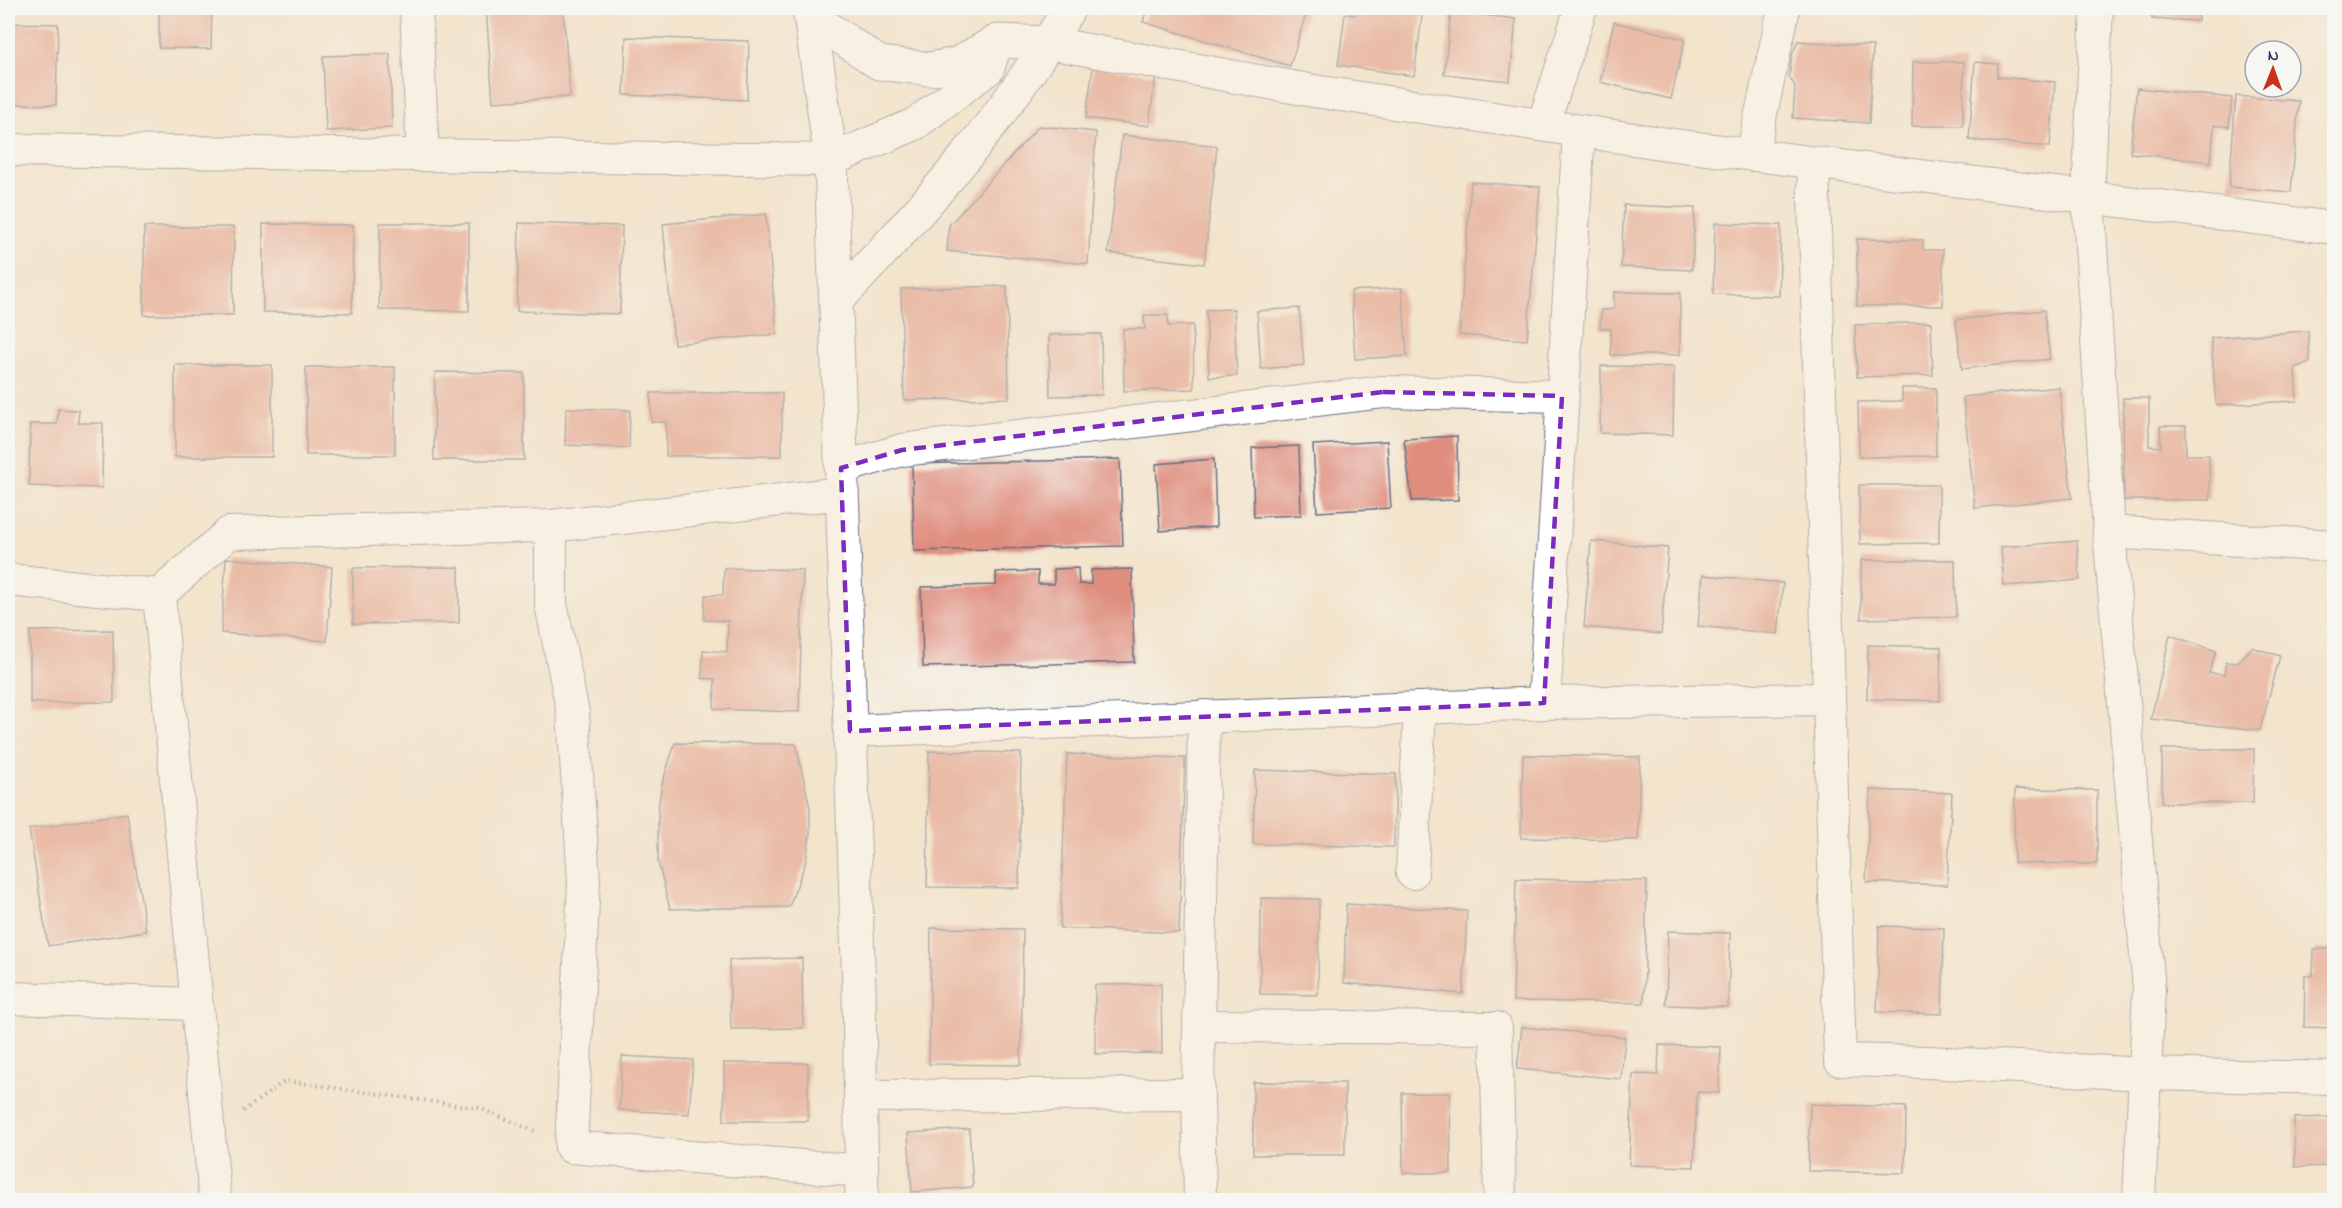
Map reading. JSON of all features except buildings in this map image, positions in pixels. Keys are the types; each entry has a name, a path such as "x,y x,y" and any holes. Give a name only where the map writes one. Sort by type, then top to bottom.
{"street":[{"path":"416,8 423,155"},
{"path":"836,301 909,225 990,129 1049,43 1069,8"},
{"path":"1543,125 1581,8"},
{"path":"1752,155 1784,8"},
{"path":"2097,8 2088,197 2109,532 2149,989 2139,1200"},
{"path":"810,12 879,63 930,69 957,64 997,41 1049,43 1314,91 1579,131 1813,163 2334,228"},
{"path":"551,526 551,604 573,713 584,881 571,1146 862,1186 831,160 810,12"},
{"path":"8,150 831,160 915,124 988,69 997,41"},
{"path":"1544,703 1579,131"},
{"path":"1813,163 1840,1060 1928,1062 2144,1074 2334,1077"},
{"path":"8,580 159,595 229,533 551,526 842,480 902,450 1383,392 1562,396"},
{"path":"2109,532 2334,546"},
{"path":"159,595 195,1004 215,1200"},
{"path":"850,730 1544,703 1829,699"},
{"path":"1412,873 1420,708"},
{"path":"1200,1200 1198,1094 1204,716"},
{"path":"8,998 195,1004"},
{"path":"1199,1026 1496,1028 1500,1200"},
{"path":"861,1096 1198,1094"}],"path":[{"path":"210,1151 245,1108 285,1081 479,1108 571,1146"}],"highlighted area":[{"path":"1383,392 1562,396 1544,703 850,731 841,468 902,450"}]}
